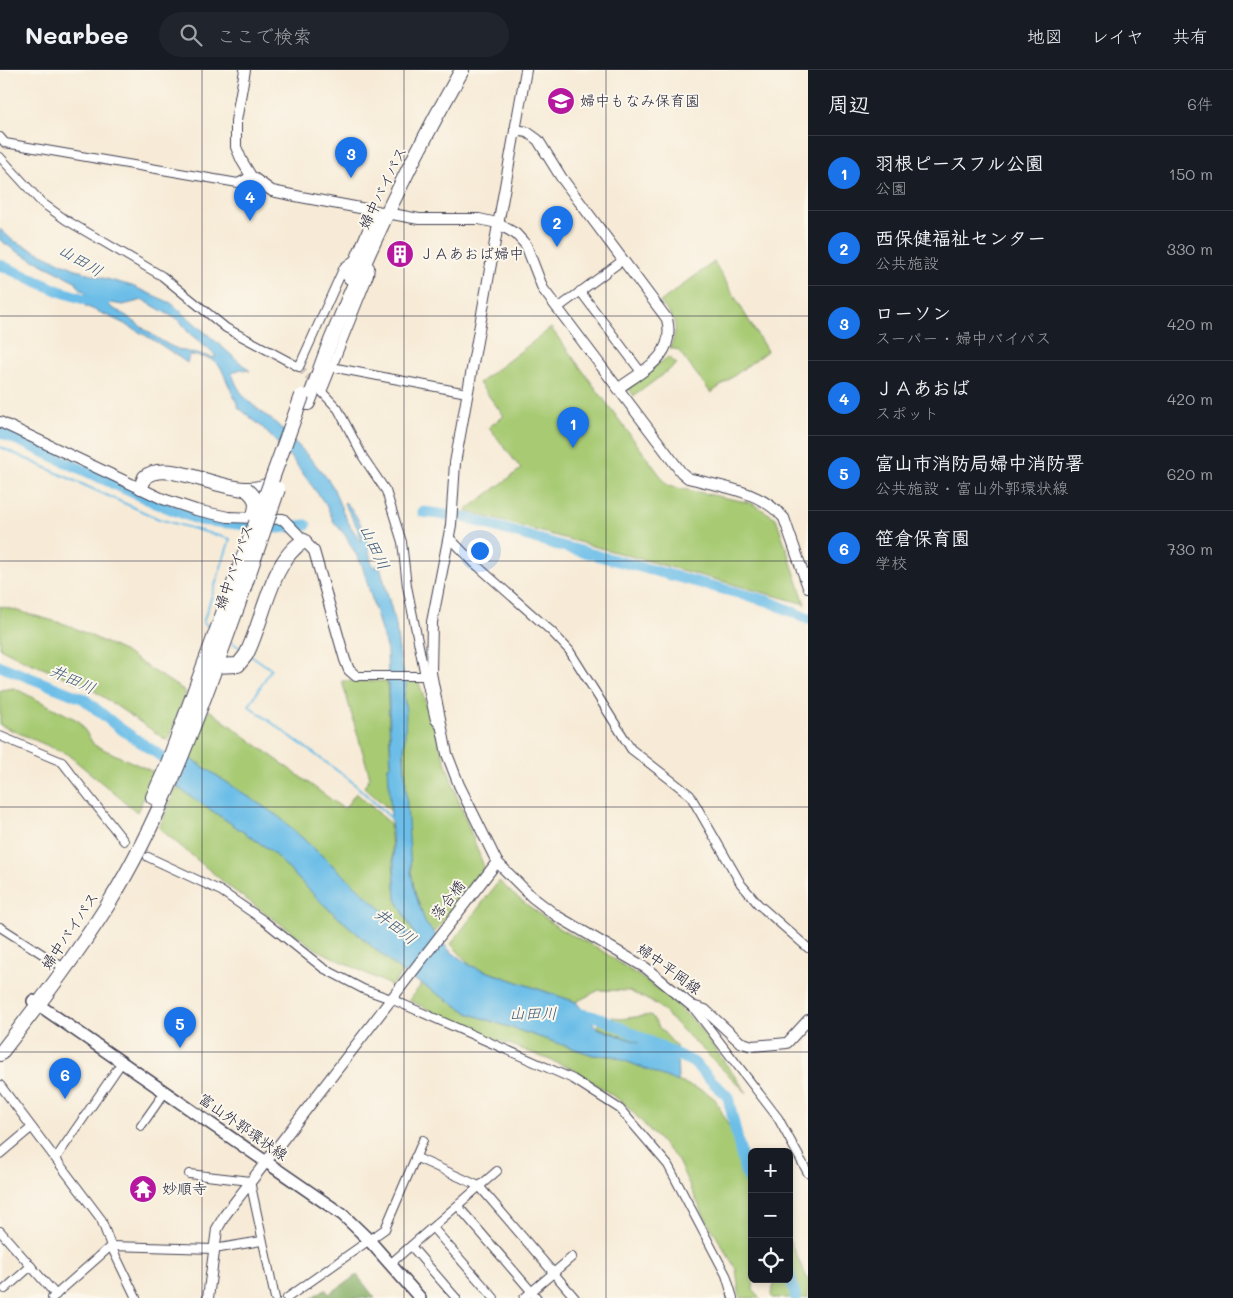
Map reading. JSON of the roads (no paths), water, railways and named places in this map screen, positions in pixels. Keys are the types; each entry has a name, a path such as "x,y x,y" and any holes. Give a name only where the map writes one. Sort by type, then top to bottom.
{"highway":[{"name":"婦中バイパス","path":"0,1054 109,903 143,832 271,483 330,343 362,259 454,70"},
{"name":"婦中バイパス","path":"383,213 462,70"},
{"name":"婦中バイパス","path":"0,1043 35,1003 58,964 103,898 143,832 175,773 238,604 305,400"},
{"path":"141,487 145,476 158,470 246,489 262,488 271,483"},
{"path":"243,557 257,505 256,499 246,489"},
{"path":"215,666 238,665 246,655 277,575 302,538"},
{"path":"238,604 226,653 232,661 246,655"}],"main road":[{"name":"富山外郭環状線","path":"35,1003 343,1215 368,1239 420,1298"}],"street":[{"path":"245,70 236,121 236,147 242,162 252,176 272,191 419,219 479,219 497,223 516,234 526,245 543,289 619,388 680,472 688,478 756,496 776,509 784,518 808,587"},
{"path":"494,865 447,754 431,672 430,639 451,525 455,463 526,70"},
{"path":"515,130 527,132 538,140 561,177 667,319 670,330 663,355 619,388"},
{"path":"0,137 6,143 238,183 252,176"},
{"path":"0,157 41,202 66,220 162,276 226,328 299,366 344,267 362,259 370,267 369,275 322,392 338,409 363,457 386,491 402,542 406,586 424,676 435,720 441,727"},
{"path":"558,308 623,260"},
{"path":"580,291 641,372"},
{"path":"331,367 467,393"},
{"path":"0,422 163,499 196,510 228,517 283,519 314,551 320,564 349,670 356,676 424,676"},
{"path":"449,537 474,563 552,631 569,650 631,749 690,795 741,884 758,904 808,948"},
{"path":"0,736 62,762 124,841"},
{"path":"148,857 221,891 324,968 364,989 573,1079 620,1109 668,1166 726,1275 733,1298"},
{"name":"落合橋","path":"391,999 494,865"},
{"name":"婦中平岡線","path":"494,865 558,916 646,968 692,1006 705,1010 740,1042 752,1046 771,1046 787,1043 808,1020"},
{"path":"0,927 58,964"},
{"path":"208,1298 217,1229 225,1215 265,1160 391,999"},
{"path":"692,1006 778,1118 807,1170"},
{"path":"56,1158 122,1062"},
{"path":"0,1084 31,1128 56,1158 101,1219 133,1296"},
{"path":"141,1126 165,1092"},
{"path":"0,1154 31,1128"},
{"path":"287,1298 368,1239 385,1229 423,1140"},
{"path":"415,1157 479,1186 574,1298"},
{"path":"390,1264 497,1171"},
{"path":"189,1174 250,1181"},
{"path":"250,1181 274,1298"},
{"path":"458,1206 537,1298"},
{"path":"433,1228 494,1298"},
{"path":"0,1231 31,1266 53,1297 111,1246 214,1249 261,1241"},
{"path":"411,1246 456,1298"},
{"path":"524,1298 572,1257"},
{"path":"4,1289 31,1266"}],"water":[{"name":"山田川","path":"0,229 12,240 85,273 132,286 171,303 250,371 241,369 232,373 240,391 285,432 326,477 334,489 348,521 363,543 345,502 359,521 367,538 373,566 375,569 377,565 380,566 396,626 401,665 407,681 404,696 406,712 404,755 411,872 415,893 426,924 450,951 471,966 576,1002 597,1028 637,1042 677,1051 678,1082 613,1056 593,1055 470,1014 402,972 323,904 270,850 177,787 190,758 279,817 419,943 396,899 388,767 391,765 387,651 362,565 345,535 334,522 326,505 293,460 262,427 239,408 221,368 216,362 208,358 191,355 187,363 138,331 85,306 89,296 76,284 77,282 16,251 0,240","holes":["143,300 180,321 188,332 215,355 215,358 177,349 109,305 111,303 123,305"]}],"waterway":[{"path":"0,265 59,291 87,300 99,291"},
{"name":"山田川","path":"0,432 158,504 199,520 279,528 306,525"},
{"path":"0,447 159,519 230,539 203,623 213,629"},
{"path":"423,512 463,517 558,545 768,601 808,619"},
{"path":"231,642 242,649"},
{"path":"252,656 271,669 249,706 350,780 391,818"},
{"name":"井田川","path":"0,666 84,699 118,727 174,765"},
{"name":"井田川","path":"573,1012 600,1018 693,1062 728,1097 745,1172 748,1178"},
{"name":"井田川","path":"792,1283 796,1298"}],"tunnel":[{"path":"299,367 316,385"}],"place":[{"name":"婦中もなみ保育園","path":"561,101"},
{"name":"ローソン","path":"351,178"},
{"name":"ＪＡあおば","path":"250,221"},
{"name":"西保健福祉センター","path":"557,247"},
{"name":"ＪＡあおば婦中","path":"400,254"},
{"name":"羽根ピースフル公園","path":"573,448"},
{"name":"富山市消防局婦中消防署","path":"180,1048"},
{"name":"笹倉保育園","path":"65,1099"},
{"name":"妙順寺","path":"143,1189"}]}
